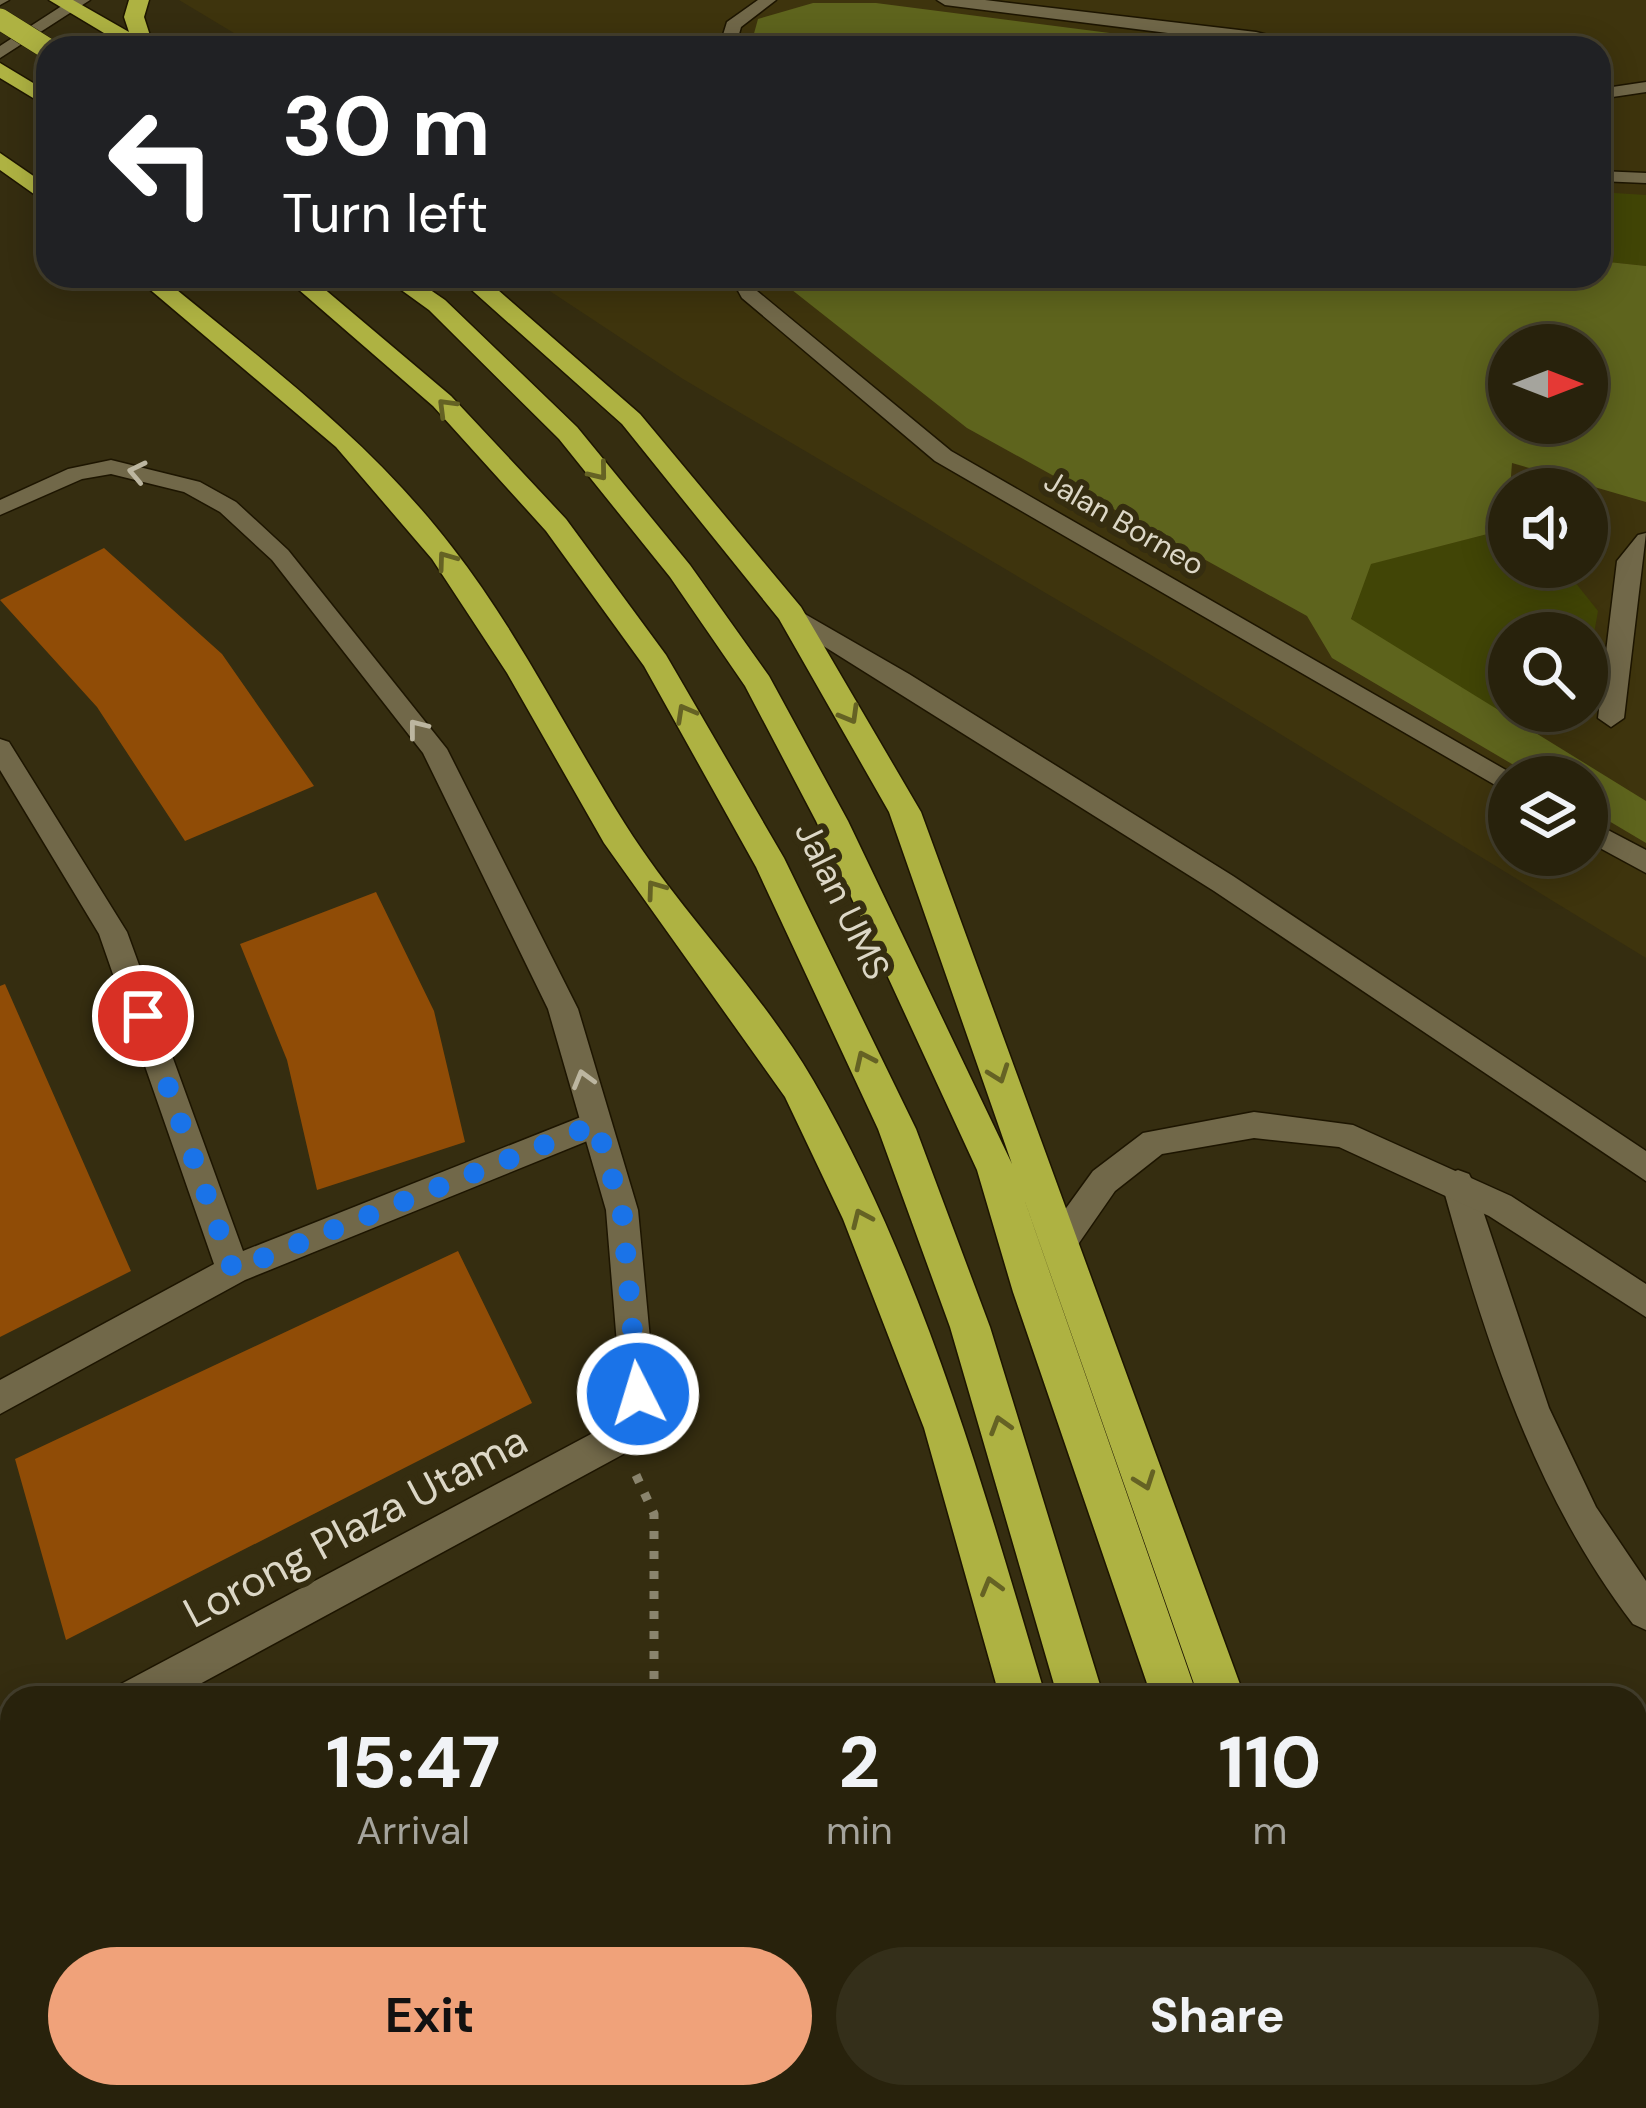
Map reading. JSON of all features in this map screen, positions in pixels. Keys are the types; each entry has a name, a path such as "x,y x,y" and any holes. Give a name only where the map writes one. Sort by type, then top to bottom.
{"highway":[{"path":"139,0 134,17 139,36"},
{"path":"71,2 125,36"},
{"path":"0,19 36,42"},
{"path":"0,69 36,93"},
{"path":"0,159 36,188"},
{"path":"160,288 345,441 442,553 520,670 615,835 800,1088 862,1219 945,1428 1020,1686"},
{"name":"Jalan UMS","path":"309,288 442,400 556,524 656,662 761,847 897,1129 970,1327 1077,1686"},
{"name":"Jalan UMS","path":"411,288 436,305 568,433 680,571 758,683 832,821 996,1170 1033,1292 1171,1686"},
{"path":"482,288 631,418 791,614 905,812 1218,1686"}],"street":[{"path":"945,0 1220,36"},
{"path":"730,36 733,25 760,1"},
{"path":"0,52 71,2"},
{"path":"1611,92 1646,87"},
{"path":"1611,177 1646,178"},
{"name":"Jalan Borneo","path":"746,288 943,456 1488,772"},
{"path":"0,508 76,474 111,467 192,487 228,507 280,554 434,749 563,1009 622,1210 638,1394 620,1438"},
{"path":"1611,718 1629,561 1646,540"},
{"path":"791,614 981,727 1353,967 1646,1168"},
{"path":"0,748 113,932 233,1270"},
{"path":"1608,841 1646,863"},
{"path":"0,1397 233,1270 596,1124"},
{"path":"1060,1243 1104,1180 1154,1142 1254,1125 1342,1134 1458,1184 1589,1261 1646,1302"},
{"path":"1458,1184 1482,1272 1566,1488 1616,1576 1646,1611"},
{"name":"Lorong Plaza Utama","path":"157,1686 620,1438"}],"path":[{"path":"620,1438 653,1514 654,1686"}],"shaded area":[{"path":"179,0 1646,0 1646,958 1512,876 1608,876 1608,756 1488,756 1488,861 1151,655 683,379 545,288 1611,288 1611,36 239,36"},
{"path":"1611,193 1646,195 1646,266 1611,262"},
{"path":"1488,534 1488,588 1580,588 1598,612 1488,612 1488,704 1351,620 1370,564"}],"green space":[{"path":"813,3 876,3 1133,36 753,36 758,19"},
{"path":"1611,262 1646,266 1646,502 1608,491 1608,468 1529,468 1512,463 1512,468 1488,468 1488,534 1371,564 1351,619 1488,704 1488,732 1534,732 1573,756 1498,756 1332,658 1307,616 967,428 790,288 1611,288"},
{"path":"1608,778 1646,801 1646,843 1608,820"}],"building":[{"path":"104,548 222,654 314,786 185,841 97,707 0,600"},
{"path":"376,892 434,1011 465,1142 317,1190 287,1060 240,944"},
{"path":"5,984 131,1271 0,1337 0,986"},
{"path":"458,1251 532,1403 66,1640 15,1459"}],"route":[{"path":"143,1016 233,1270 596,1124 622,1210 638,1394"}]}
